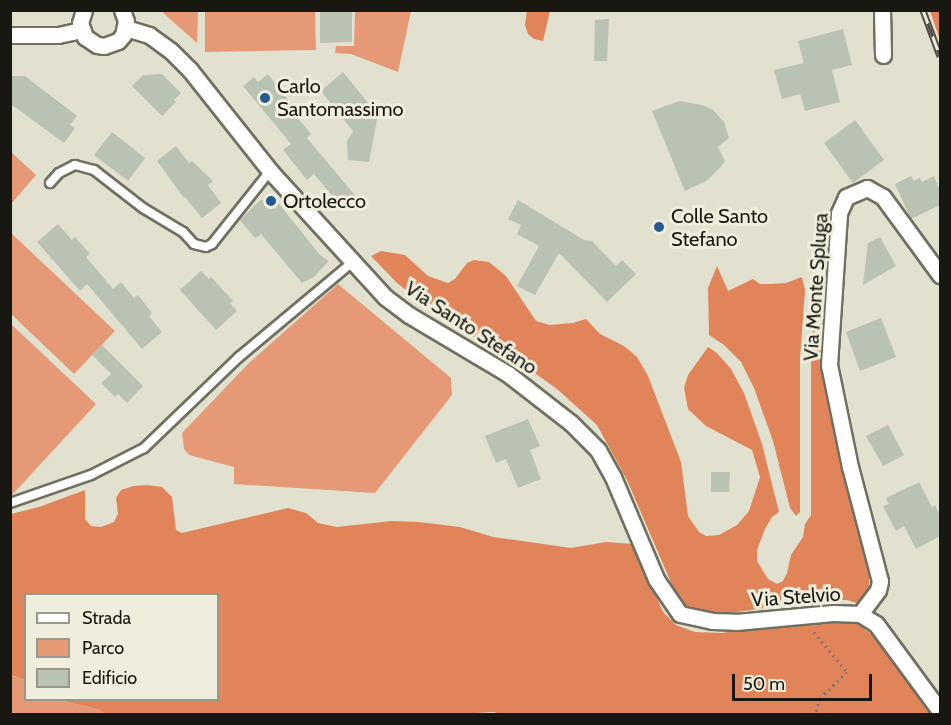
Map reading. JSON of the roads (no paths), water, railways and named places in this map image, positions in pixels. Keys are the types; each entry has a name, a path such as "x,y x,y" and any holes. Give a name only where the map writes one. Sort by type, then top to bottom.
{"street":[{"path":"84,10 82,30 91,42 104,46 118,41 126,28 122,10"},
{"path":"882,10 883,56"},
{"name":"Via Santo Stefano","path":"126,28 149,35 171,51 190,70 270,171 385,297 409,315 508,374 570,423 598,450 613,477 656,579 680,614"},
{"path":"10,35 58,35 82,30"},
{"name":"Via Monte Spluga","path":"860,615 878,590 880,581 850,467 829,365 839,213 846,197 867,188 883,197 940,275"},
{"name":"Via Stelvio","path":"680,614 712,621 736,622 833,613 860,615 876,624 940,711"}],"lane":[{"path":"50,183 59,172 75,165 94,170 143,208 183,232 194,244 206,247 212,244 270,171"},
{"path":"10,502 91,475 144,448 239,357 354,261"}],"railway":[{"path":"923,10 940,56"}],"place":[{"name":"Carlo Santomassimo","path":"265,98"},
{"name":"Ortolecco","path":"271,201"},
{"name":"Colle Santo Stefano","path":"659,227"}]}
